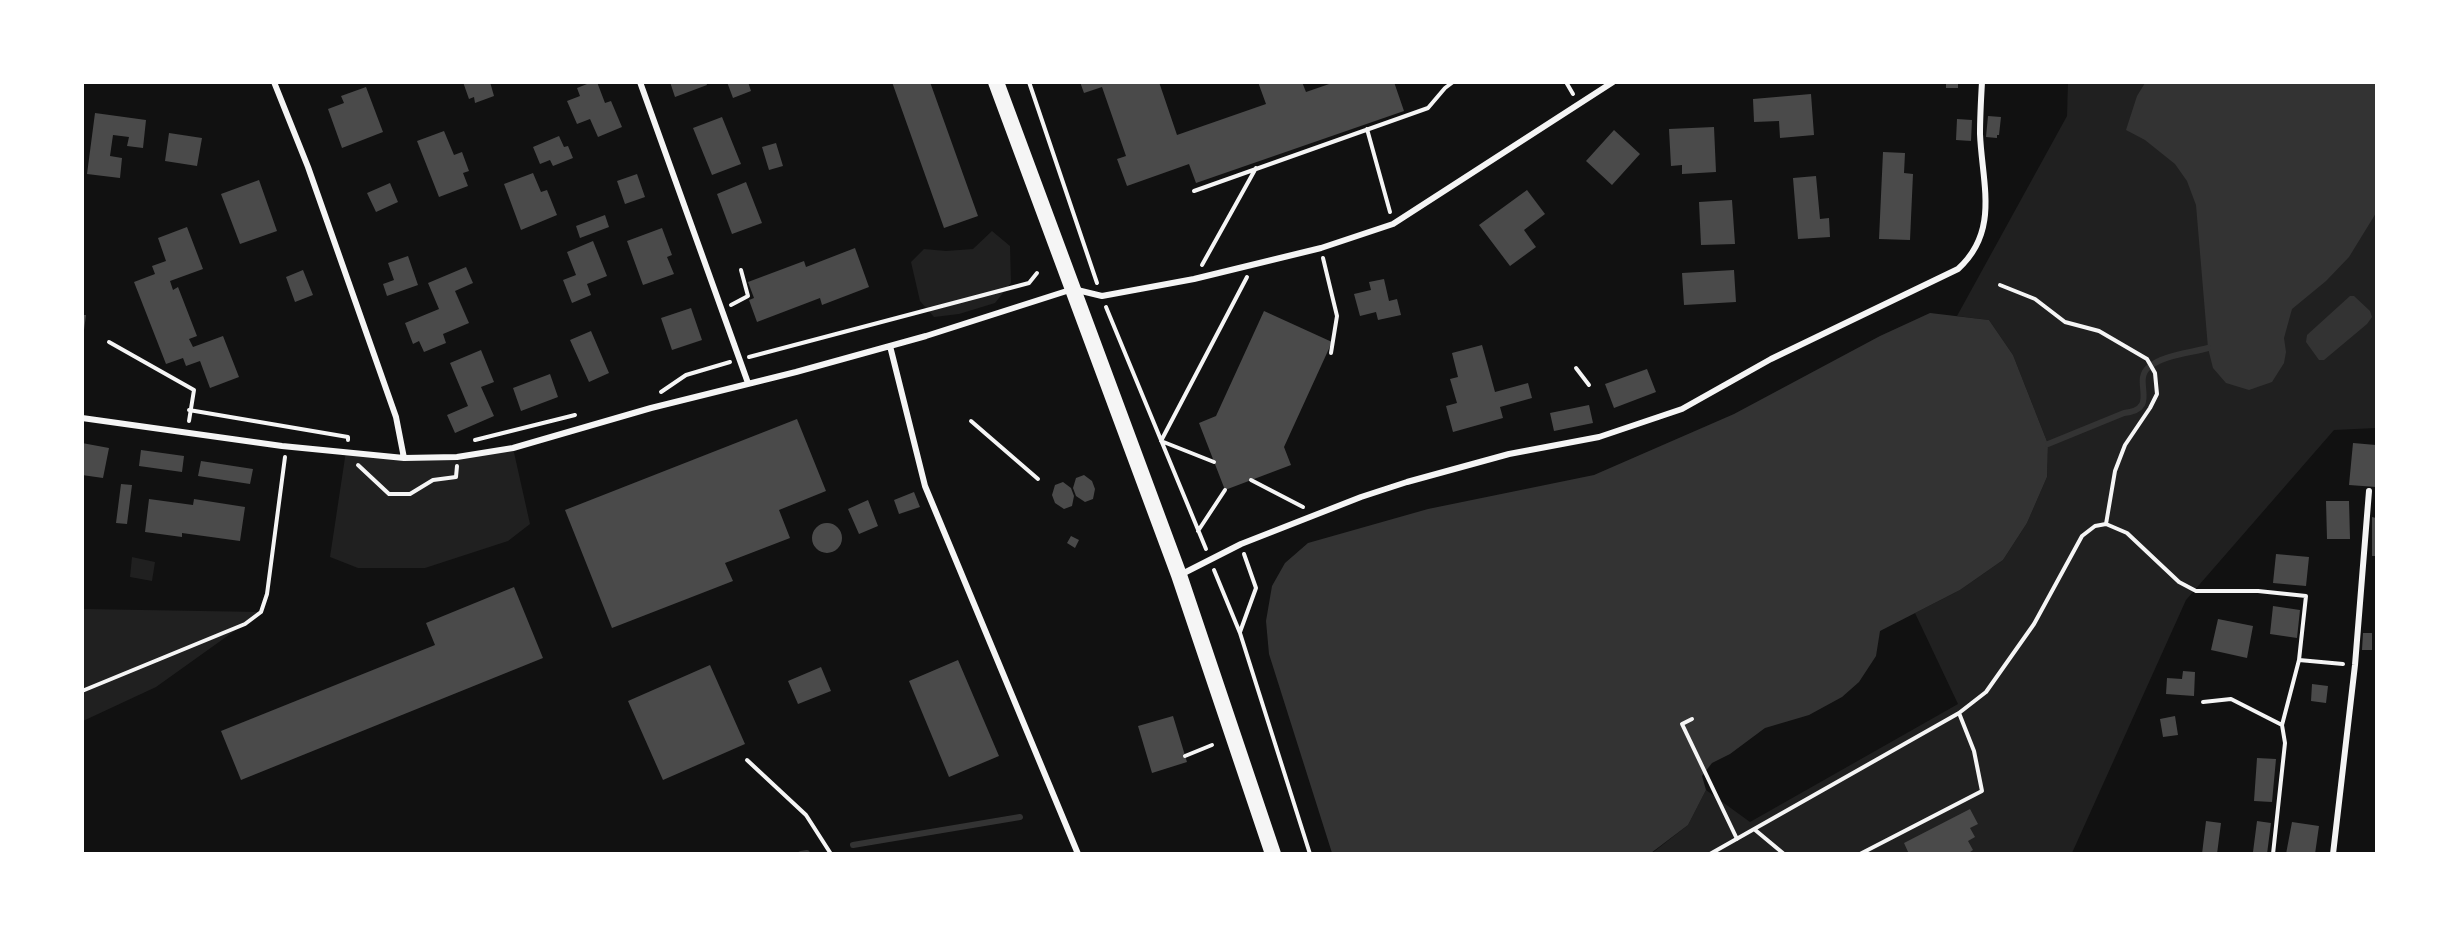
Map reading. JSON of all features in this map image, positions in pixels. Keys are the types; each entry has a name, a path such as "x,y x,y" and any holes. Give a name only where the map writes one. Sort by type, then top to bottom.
{"highway":[{"path":"996,82 1179,575 1273,854"}],"street":[{"path":"274,82 308,167 396,417 404,458"},
{"path":"640,82 748,383"},
{"path":"82,418 189,434 404,458 457,457 524,446 663,405 890,346 1072,289 1102,296 1194,279 1321,248 1393,224 1613,82"},
{"path":"1179,575 1241,544 1315,513 1407,482 1509,454 1599,437 1683,409 1771,359 1958,269 1975,252 1981,240 1984,223 1985,195 1980,133 1982,82"},
{"path":"890,346 925,486 1078,854"},
{"path":"2333,854 2355,665 2369,491"}],"path":[{"path":"1029,82 1102,296 1240,633 1310,854"},
{"path":"1441,82 1444,88"},
{"path":"1194,191 1428,108 1444,88 1453,82"},
{"path":"1367,129 1393,224"},
{"path":"1194,279 1256,168"},
{"path":"1321,248 1337,316 1331,353"},
{"path":"1161,441 1254,265"},
{"path":"723,310 748,296 741,270"},
{"path":"653,395 686,375 1029,283 1037,273"},
{"path":"2000,285 2035,299 2065,322 2099,331 2147,359 2155,373 2157,394 2151,408 2125,445 2115,471 2106,524"},
{"path":"109,342 194,390 189,410 189,434"},
{"path":"1576,368 1589,385"},
{"path":"189,410 348,437 346,451 366,474 389,494 410,495 433,480 456,477 457,444 580,414"},
{"path":"971,421 1038,479"},
{"path":"1161,441 1214,462"},
{"path":"82,691 245,624 261,612 267,594 287,446"},
{"path":"1251,480 1315,513"},
{"path":"1198,531 1225,490"},
{"path":"1710,854 1959,713 1986,692 2034,624 2082,536 2095,526 2106,524 2127,533 2179,582 2196,591 2258,591 2306,596 2299,660 2282,725 2285,743 2273,854"},
{"path":"1240,633 1256,588 1241,544"},
{"path":"2299,660 2355,665"},
{"path":"2203,702 2232,699 2282,725"},
{"path":"1860,854 1982,791 1974,751 1959,713"},
{"path":"1692,719 1682,724 1737,839"},
{"path":"1185,756 1212,746"},
{"path":"747,760 806,814 831,854"},
{"path":"1754,829 1784,854"}],"shaded area":[{"path":"2068,83 2376,83 2376,428 2334,430 2186,600 2072,853 1651,854 1688,825 1706,790 1750,822 1958,704 1915,613 1960,590 2003,560 2027,523 2047,477 2048,444 2013,355 1989,320 1957,316 2067,116"},
{"path":"2145,83 2376,83 2376,213 2349,257 2326,281 2292,309 2284,338 2286,352 2284,363 2272,382 2249,390 2226,383 2213,368 2208,348 2196,205 2187,181 2175,164 2145,140 2126,130 2137,96"},
{"path":"992,231 1010,246 1011,283 995,303 959,314 934,317 920,301 911,262 924,249 946,251 973,249"},
{"path":"2350,296 2354,296 2370,311 2372,317 2367,324 2324,360 2319,360 2306,342 2307,335"},
{"path":"1930,313 1989,320 2013,355 2048,444 2047,477 2027,523 2003,560 1960,590 1880,631 1876,656 1859,682 1842,697 1809,715 1765,728 1730,754 1712,763 1702,776 1706,790 1688,825 1651,853 1332,853 1269,654 1266,621 1272,586 1285,563 1308,543 1428,509 1594,475 1734,414 1880,336"},
{"path":"513,448 530,524 508,541 425,568 358,568 330,557 346,451 404,458 457,457"},
{"path":"132,557 155,562 152,581 130,577"},
{"path":"83,609 261,612 156,687 83,721"}],"building":[{"path":"463,82 490,82 494,96 475,103 474,97 469,99"},
{"path":"597,82 605,103 611,101 622,127 598,137 590,119 577,124 567,101 580,96 577,88"},
{"path":"670,82 706,82 707,85 675,97"},
{"path":"727,82 748,82 751,91 733,98"},
{"path":"892,82 930,82 978,216 944,228"},
{"path":"1080,82 1159,82 1177,135 1266,104 1258,82 1302,82 1306,92 1335,82 1394,82 1404,111 1196,183 1189,164 1127,186 1117,159 1126,156 1102,87 1084,93"},
{"path":"1946,82 1958,82 1958,88 1946,88"},
{"path":"366,87 383,132 342,148 328,109 344,103 341,96"},
{"path":"1811,94 1814,135 1780,138 1779,121 1754,122 1753,99"},
{"path":"95,113 146,120 143,148 127,146 129,137 113,135 110,156 122,158 120,178 87,174"},
{"path":"1988,116 2001,117 1997,138 1986,137"},
{"path":"722,117 741,164 712,175 693,128"},
{"path":"1957,119 1972,120 1971,141 1956,140"},
{"path":"1714,127 1716,172 1682,174 1682,165 1671,166 1669,129"},
{"path":"1614,130 1640,154 1612,185 1586,161"},
{"path":"444,131 454,155 462,152 469,171 463,173 468,186 439,197 417,141"},
{"path":"169,133 202,138 197,166 165,161"},
{"path":"559,136 564,147 568,146 573,158 553,166 550,160 540,164 533,147"},
{"path":"776,143 783,166 769,170 762,147"},
{"path":"1883,152 1905,153 1904,173 1913,174 1910,240 1879,239"},
{"path":"533,173 541,192 547,190 557,215 521,230 504,184"},
{"path":"637,174 645,197 625,204 617,181"},
{"path":"1816,176 1820,219 1829,218 1830,237 1798,239 1793,178"},
{"path":"259,180 277,231 240,244 221,194"},
{"path":"746,182 762,223 732,234 717,194"},
{"path":"390,183 398,202 376,212 367,193"},
{"path":"1527,190 1545,214 1524,230 1536,247 1510,266 1479,225"},
{"path":"1732,200 1735,244 1701,245 1699,202"},
{"path":"605,215 609,227 580,238 576,226"},
{"path":"187,227 203,269 170,281 173,290 178,287 197,336 189,339 193,347 223,336 239,377 210,388 200,361 186,366 183,358 166,364 134,282 155,274 152,266 166,261 158,238"},
{"path":"662,228 672,255 667,257 674,274 643,285 627,241"},
{"path":"593,241 607,276 587,284 591,295 572,303 563,280 576,275 567,252"},
{"path":"855,248 869,287 822,305 820,298 757,322 749,300 754,298 748,282 804,261 806,267"},
{"path":"408,256 418,285 387,296 383,284 394,280 388,263"},
{"path":"466,267 473,283 455,291 469,323 443,334 446,343 424,352 419,341 413,344 405,323 439,309 428,283"},
{"path":"303,270 313,295 295,302 286,277"},
{"path":"1734,270 1736,302 1684,305 1682,273"},
{"path":"1384,279 1389,301 1397,299 1401,315 1378,320 1376,312 1360,316 1354,294 1371,290 1369,282"},
{"path":"691,308 702,340 672,350 661,318"},
{"path":"1264,311 1332,342 1284,447 1291,465 1225,490 1199,423 1216,416"},
{"path":"82,315 86,315 84,330 82,330"},
{"path":"591,331 609,373 589,382 570,340"},
{"path":"1482,345 1495,392 1528,383 1532,398 1500,407 1503,418 1453,432 1446,406 1457,403 1450,379 1458,377 1452,353"},
{"path":"481,350 494,382 481,387 494,416 455,433 447,415 468,406 450,363"},
{"path":"1647,369 1656,392 1614,408 1605,384"},
{"path":"550,374 558,397 521,411 513,388"},
{"path":"1589,405 1593,423 1554,431 1550,413"},
{"path":"797,419 826,491 779,510 790,538 725,563 733,581 612,628 565,510"},
{"path":"82,443 109,448 103,478 82,475"},
{"path":"2353,443 2376,445 2376,487 2349,485"},
{"path":"141,450 184,456 182,472 139,466"},
{"path":"201,461 253,469 250,484 198,476"},
{"path":"1084,475 1092,481 1095,489 1093,499 1085,502 1076,496 1073,488 1076,478"},
{"path":"1063,482 1071,488 1074,496 1072,506 1064,509 1055,503 1052,495 1055,485"},
{"path":"121,484 132,485 127,524 116,523"},
{"path":"914,492 920,507 899,514 894,500"},
{"path":"149,499 193,505 194,499 245,507 240,541 182,533 182,537 145,532"},
{"path":"868,500 878,526 859,534 848,509"},
{"path":"2326,501 2349,501 2350,539 2327,539"},
{"path":"2372,517 2376,518 2376,556 2372,556"},
{"path":"827,523 833,524 841,532 841,544 833,552 827,553 821,552 813,544 812,538 813,532 821,524"},
{"path":"1071,536 1079,540 1075,548 1067,543"},
{"path":"2276,554 2309,557 2306,586 2273,583"},
{"path":"514,587 543,658 241,780 221,731 435,645 426,623"},
{"path":"2273,606 2300,610 2297,638 2270,634"},
{"path":"2218,619 2253,626 2247,658 2211,650"},
{"path":"2363,633 2372,633 2372,650 2362,650"},
{"path":"958,660 999,756 949,777 909,681"},
{"path":"710,665 745,744 663,780 628,701"},
{"path":"821,667 831,691 798,704 788,681"},
{"path":"2183,671 2195,672 2194,696 2166,694 2167,678 2182,679"},
{"path":"2312,684 2328,686 2326,703 2311,701"},
{"path":"1173,716 1187,762 1152,773 1138,726"},
{"path":"2175,716 2178,735 2163,737 2160,719"},
{"path":"2257,758 2276,759 2272,802 2254,801"},
{"path":"1970,809 1978,824 1970,828 1975,837 1968,841 1973,850 1967,854 1909,854 1904,843"},
{"path":"2206,821 2221,823 2217,854 2202,854"},
{"path":"2257,821 2271,823 2267,854 2253,852"},
{"path":"2292,822 2319,826 2315,854 2286,854"}],"waterway":[{"path":"2048,444 2135,410 2141,406 2143,400 2144,373 2149,367 2169,357 2208,348"},
{"path":"853,845 1020,817"},
{"path":"801,854 807,853"}]}
